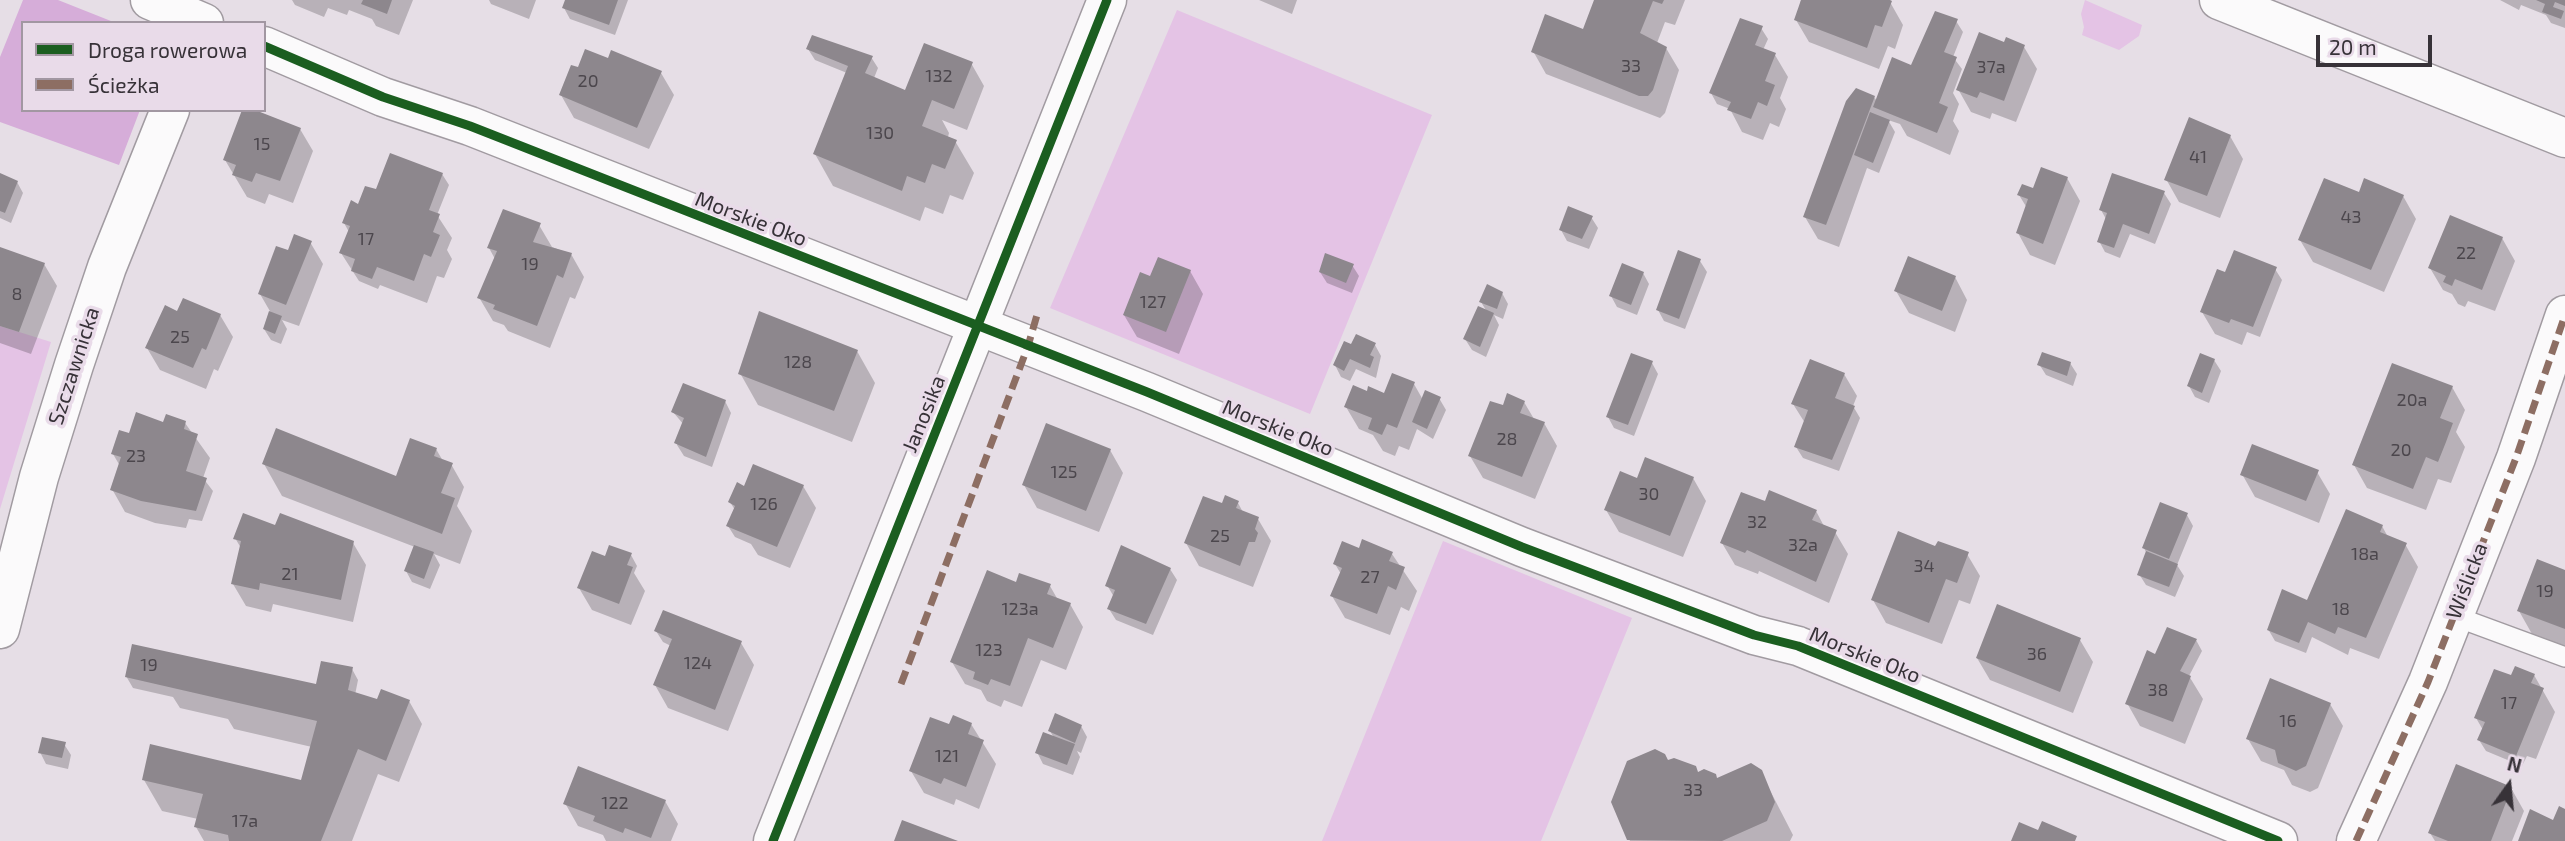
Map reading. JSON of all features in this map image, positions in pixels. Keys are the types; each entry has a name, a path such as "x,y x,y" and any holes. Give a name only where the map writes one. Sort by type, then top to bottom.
{"street":[{"path":"150,0 199,21"},
{"name":"Janosika","path":"773,841 1107,0"},
{"path":"2219,0 2565,138"},
{"name":"Morskie Oko","path":"266,47 383,97 470,126 1147,393 1522,547 1754,635 1798,646 2278,841"},
{"name":"Szczawnicka","path":"0,629 39,477 74,365 107,267 169,112"},
{"name":"Wiślicka","path":"2356,841 2428,682 2504,489 2565,316"}],"lane":[{"path":"2454,616 2565,657"}],"shaded area":[{"path":"23,0 58,0 111,21 21,21 21,112 139,112 119,165 0,122 0,57"},
{"path":"2085,0 2142,25 2139,36 2119,50 2082,35 2084,27 2081,14"},
{"path":"1177,10 1432,115 1310,414 1050,308"},
{"path":"0,326 51,342 0,509"},
{"path":"1443,541 1632,618 1541,841 1322,841"}],"building":[{"path":"363,0 392,0 387,14 361,4"},
{"path":"565,0 618,0 609,25 562,8"},
{"path":"1594,0 1664,0 1662,4 1653,1 1640,33 1667,47 1653,90 1648,96 1639,96 1531,52 1545,14 1583,29"},
{"path":"1801,0 1892,1 1882,27 1875,25 1867,48 1794,20"},
{"path":"2536,0 2565,0 2565,6 2555,2 2553,7 2564,11 2561,19 2542,12 2545,4"},
{"path":"1935,11 1958,19 1944,52 1957,57 1939,103 1948,107 1937,133 1873,107 1892,57 1911,65"},
{"path":"1740,18 1763,26 1755,45 1776,53 1765,81 1775,85 1767,106 1758,102 1751,119 1727,110 1731,102 1709,93"},
{"path":"1979,32 2004,42 2006,37 2025,45 2004,101 1980,92 1977,98 1956,90"},
{"path":"812,35 873,56 865,73 905,90 924,43 973,62 954,109 932,100 922,126 957,140 945,169 932,164 925,183 907,176 902,191 813,154 848,66 806,49"},
{"path":"585,49 608,58 611,50 662,71 637,128 559,95 571,65 578,67"},
{"path":"1856,88 1875,96 1826,225 1803,217 1846,101"},
{"path":"241,112 260,112 301,128 280,181 256,173 252,182 232,175 236,165 223,160"},
{"path":"1870,112 1890,120 1873,163 1854,155"},
{"path":"2189,117 2231,135 2207,196 2164,180"},
{"path":"390,153 443,173 429,210 440,214 433,232 440,235 431,257 424,254 414,281 377,267 372,279 351,271 355,259 339,253 350,226 342,223 351,200 358,204 365,186 376,189"},
{"path":"2041,167 2068,177 2043,244 2016,233 2028,199 2017,195 2022,184 2033,188"},
{"path":"0,173 18,181 5,213 0,211"},
{"path":"2112,173 2165,191 2149,234 2123,224 2114,248 2097,242 2107,213 2099,210"},
{"path":"2324,178 2359,192 2364,178 2404,195 2371,270 2298,240"},
{"path":"1568,206 1593,216 1582,239 1559,230"},
{"path":"503,209 541,223 533,242 572,253 563,278 557,275 537,326 493,309 495,305 477,298 497,251 487,248"},
{"path":"2450,215 2503,237 2482,290 2455,279 2452,286 2443,282 2446,276 2428,268"},
{"path":"294,234 312,241 286,305 258,294 276,246 288,250"},
{"path":"0,247 45,263 19,332 0,326"},
{"path":"1678,250 1701,259 1679,319 1656,310"},
{"path":"2234,250 2277,267 2253,327 2231,319 2229,323 2200,312 2217,269 2225,272"},
{"path":"1325,253 1354,264 1346,283 1319,272"},
{"path":"1908,256 1956,276 1942,311 1894,291"},
{"path":"1158,257 1191,270 1166,332 1123,315 1140,272 1150,276"},
{"path":"1622,263 1644,272 1631,305 1609,296"},
{"path":"1487,284 1503,292 1497,309 1479,302"},
{"path":"183,298 221,314 206,350 202,348 193,368 145,348 165,305 177,311"},
{"path":"1478,306 1494,313 1480,347 1463,339"},
{"path":"269,311 282,316 275,334 263,329"},
{"path":"759,311 858,350 834,411 738,374"},
{"path":"1356,334 1376,343 1370,355 1374,357 1370,368 1350,359 1344,371 1333,365 1344,341 1351,344"},
{"path":"2042,352 2071,362 2067,376 2037,365"},
{"path":"1631,353 1653,361 1628,425 1606,417"},
{"path":"2200,353 2215,359 2202,393 2187,386"},
{"path":"1810,359 1845,373 1835,398 1855,406 1832,460 1794,447 1808,410 1791,404"},
{"path":"2392,363 2453,386 2440,418 2453,423 2446,442 2438,462 2426,457 2413,489 2352,465"},
{"path":"1392,373 1415,382 1397,428 1387,424 1382,435 1368,429 1372,418 1344,407 1353,385 1367,391 1368,386 1384,393"},
{"path":"683,383 726,400 706,457 674,443 684,418 671,412"},
{"path":"1425,390 1441,397 1427,429 1412,422"},
{"path":"1507,393 1525,401 1520,413 1545,422 1522,477 1468,456 1490,401 1503,405"},
{"path":"136,412 163,422 166,414 186,421 184,429 198,434 186,471 207,478 196,511 141,501 110,490 121,457 111,454 119,430 129,433"},
{"path":"1046,423 1111,449 1086,511 1022,485"},
{"path":"276,428 396,476 410,438 437,448 434,456 453,463 441,493 455,498 442,534 262,464"},
{"path":"2252,444 2319,470 2306,501 2240,475"},
{"path":"1645,457 1694,477 1670,536 1604,510 1620,471 1637,478"},
{"path":"753,464 804,485 777,547 726,526 735,506 728,502 737,482 744,486"},
{"path":"1769,490 1817,510 1812,520 1837,530 1816,582 1747,550 1745,553 1720,543 1741,492 1765,501"},
{"path":"1225,495 1239,501 1236,508 1259,517 1255,542 1249,542 1240,566 1184,543 1203,496 1222,503"},
{"path":"2160,502 2188,513 2169,559 2142,548"},
{"path":"2346,509 2383,525 2380,532 2407,543 2366,638 2338,627 2335,634 2308,622 2299,643 2267,630 2282,589 2307,600"},
{"path":"243,513 275,525 280,513 354,541 341,600 260,583 259,590 231,584 241,541 233,539"},
{"path":"1898,531 1935,546 1938,541 1969,552 1957,583 1946,579 1929,623 1871,600"},
{"path":"1362,539 1393,552 1389,561 1405,567 1396,590 1388,586 1377,614 1330,596 1342,568 1333,564 1342,541 1359,548"},
{"path":"414,545 434,552 424,579 404,571"},
{"path":"609,545 632,553 627,565 633,567 619,604 577,588 592,551 605,556"},
{"path":"1121,545 1171,568 1146,624 1107,609 1115,590 1105,586"},
{"path":"2146,551 2178,564 2169,587 2137,575"},
{"path":"2537,559 2565,570 2565,629 2517,611"},
{"path":"987,570 1016,582 1019,573 1051,584 1047,594 1071,603 1053,648 1028,638 1010,686 991,679 988,685 973,679 975,672 950,662"},
{"path":"1997,604 2081,638 2060,692 1976,658"},
{"path":"663,610 742,641 715,710 653,685 672,639 654,631"},
{"path":"2167,627 2197,639 2180,671 2191,676 2173,722 2125,704 2147,650 2155,654"},
{"path":"132,644 316,684 321,661 353,667 348,690 377,699 381,689 410,700 386,761 358,749 321,841 229,841 228,835 194,827 203,794 142,780 150,744 301,780 317,721 125,677"},
{"path":"2515,666 2535,674 2531,683 2544,688 2516,756 2477,740 2485,722 2474,718 2494,669 2511,675"},
{"path":"2270,678 2331,703 2306,766 2296,771 2278,763 2275,750 2246,739"},
{"path":"1055,713 1082,725 1075,743 1048,731"},
{"path":"953,715 972,723 968,734 984,740 966,787 944,778 941,784 909,771 930,717 949,724"},
{"path":"1043,732 1075,744 1067,765 1035,753"},
{"path":"42,737 66,742 62,758 38,753"},
{"path":"1655,749 1665,754 1668,760 1674,758 1696,766 1698,772 1704,769 1716,774 1717,778 1751,763 1762,770 1775,802 1767,821 1722,841 1627,840 1611,802 1627,761"},
{"path":"2456,764 2512,787 2491,841 2448,841 2428,833"},
{"path":"578,766 666,800 651,838 625,828 623,833 593,821 595,816 563,804"},
{"path":"2559,806 2565,809 2565,841 2518,841 2530,809 2553,820"},
{"path":"902,820 958,841 894,841"},
{"path":"2042,821 2077,836 2075,841 2011,841 2019,822 2038,830"}],"marked path":[{"path":"901,684 1028,346 1037,315"},
{"path":"2356,841 2428,682 2516,458 2565,315"}],"cycle path":[{"path":"773,841 1107,0"},
{"path":"266,47 383,97 470,126 1147,392 1522,547 1754,635 1798,646 2278,841"}]}
